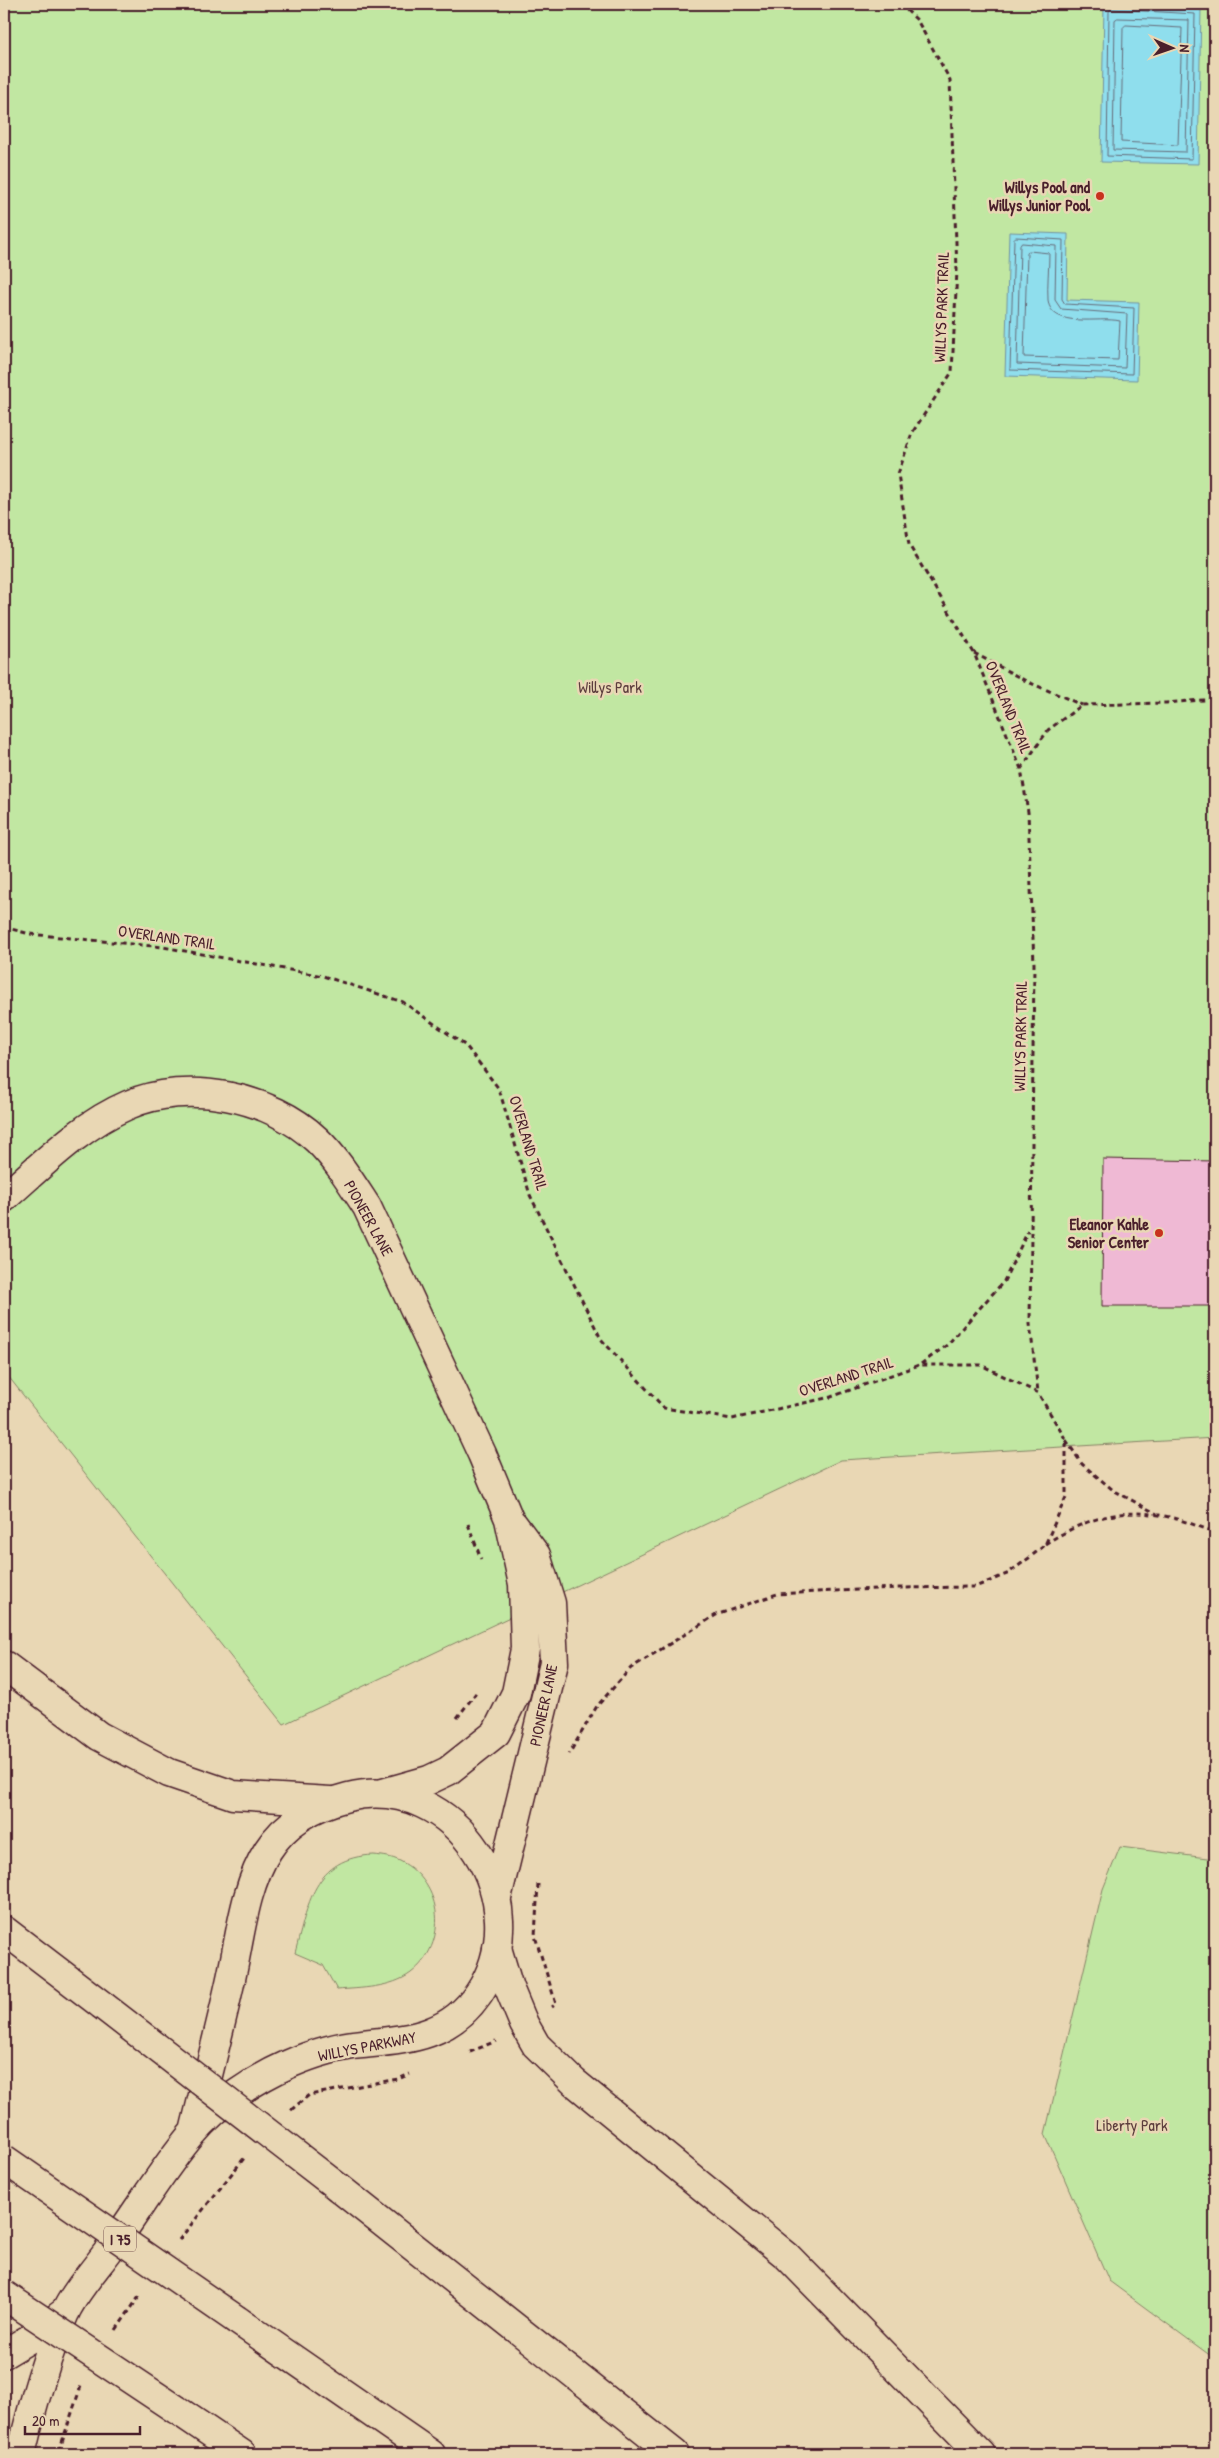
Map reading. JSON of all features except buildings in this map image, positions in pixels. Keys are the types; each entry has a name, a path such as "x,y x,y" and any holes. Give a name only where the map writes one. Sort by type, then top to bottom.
{"main road":[{"name":"PIONEER LANE","path":"4,1198 94,1123 129,1104 160,1096 187,1093 218,1095 254,1103 288,1118 317,1140 345,1173 367,1206 478,1445 509,1519 523,1593 525,1649 516,1693 496,1733 463,1762 429,1780 380,1794"},
{"name":"PIONEER LANE","path":"497,1898 554,1663 551,1602 539,1563 536,1555 509,1519"},
{"path":"4,1665 99,1736 169,1773 233,1795 330,1801"},
{"name":"WILLYS PARKWAY","path":"194,2132 224,2010 250,1890 258,1867 270,1847 285,1830 306,1814 330,1801 356,1795 380,1794"},
{"path":"380,1794 424,1805 444,1816 462,1831 478,1851 489,1874 497,1898"},
{"name":"WILLYS PARKWAY","path":"21,2454 34,2400 66,2311 194,2132 222,2106 254,2083 288,2064 323,2052 350,2046 420,2036 442,2026 462,2012 478,1994 490,1972 497,1948 499,1923 497,1898"},
{"path":"4,1930 339,2188 676,2454"},
{"path":"497,1948 509,1988 524,2024 536,2045 574,2082 787,2256 981,2454"},
{"name":"I 75","path":"4,2159 431,2454"},
{"path":"4,2294 242,2454"},
{"name":"WILLYS PARKWAY","path":"4,2354 30,2339 66,2311"}],"path":[{"name":"WILLYS PARK TRAIL","path":"900,4 917,20 950,80 957,270 952,372 912,433 898,474 909,544 974,653"},
{"path":"974,653 1026,681 1082,705 1166,704 1215,699"},
{"name":"OVERLAND TRAIL","path":"974,653 1021,769"},
{"path":"1021,769 1048,730 1082,705"},
{"name":"WILLYS PARK TRAIL","path":"1021,769 1028,812 1034,964 1030,1324 1038,1393"},
{"name":"OVERLAND TRAIL","path":"4,927 30,934 163,947 323,976 403,1002 466,1046 499,1089 530,1194 601,1339 664,1408 732,1419 831,1397 920,1365 947,1345 1004,1280 1030,1228"},
{"name":"OVERLAND TRAIL","path":"920,1365 981,1364 1038,1393"},
{"path":"1038,1393 1082,1464 1113,1490 1160,1515 1215,1532"},
{"path":"1066,1440 1066,1497 1045,1545 1069,1529 1115,1513 1160,1515"}],"green space":[{"name":"Willys Park","path":"4,4 1215,4 1215,1438 841,1460 284,1724 4,1371"},
{"name":"Liberty Park","path":"1120,1847 1215,1859 1215,2359 1109,2281 1045,2134 1103,1889"},
{"path":"374,1855 400,1861 415,1871 426,1884 433,1898 436,1914 436,1931 432,1946 423,1961 403,1978 394,1982 366,1988 337,1990 323,1965 295,1953 304,1918 316,1887 326,1874 338,1864 354,1858"}],"water":[{"path":"1104,6 1201,8 1198,164 1101,162"},
{"path":"1009,232 1068,234 1067,300 1139,302 1137,380 1005,376"}],"place":[{"name":"Willys Pool and Willys Junior Pool","path":"1100,196"},
{"name":"Eleanor Kahle Senior Center","path":"1159,1233"}]}
